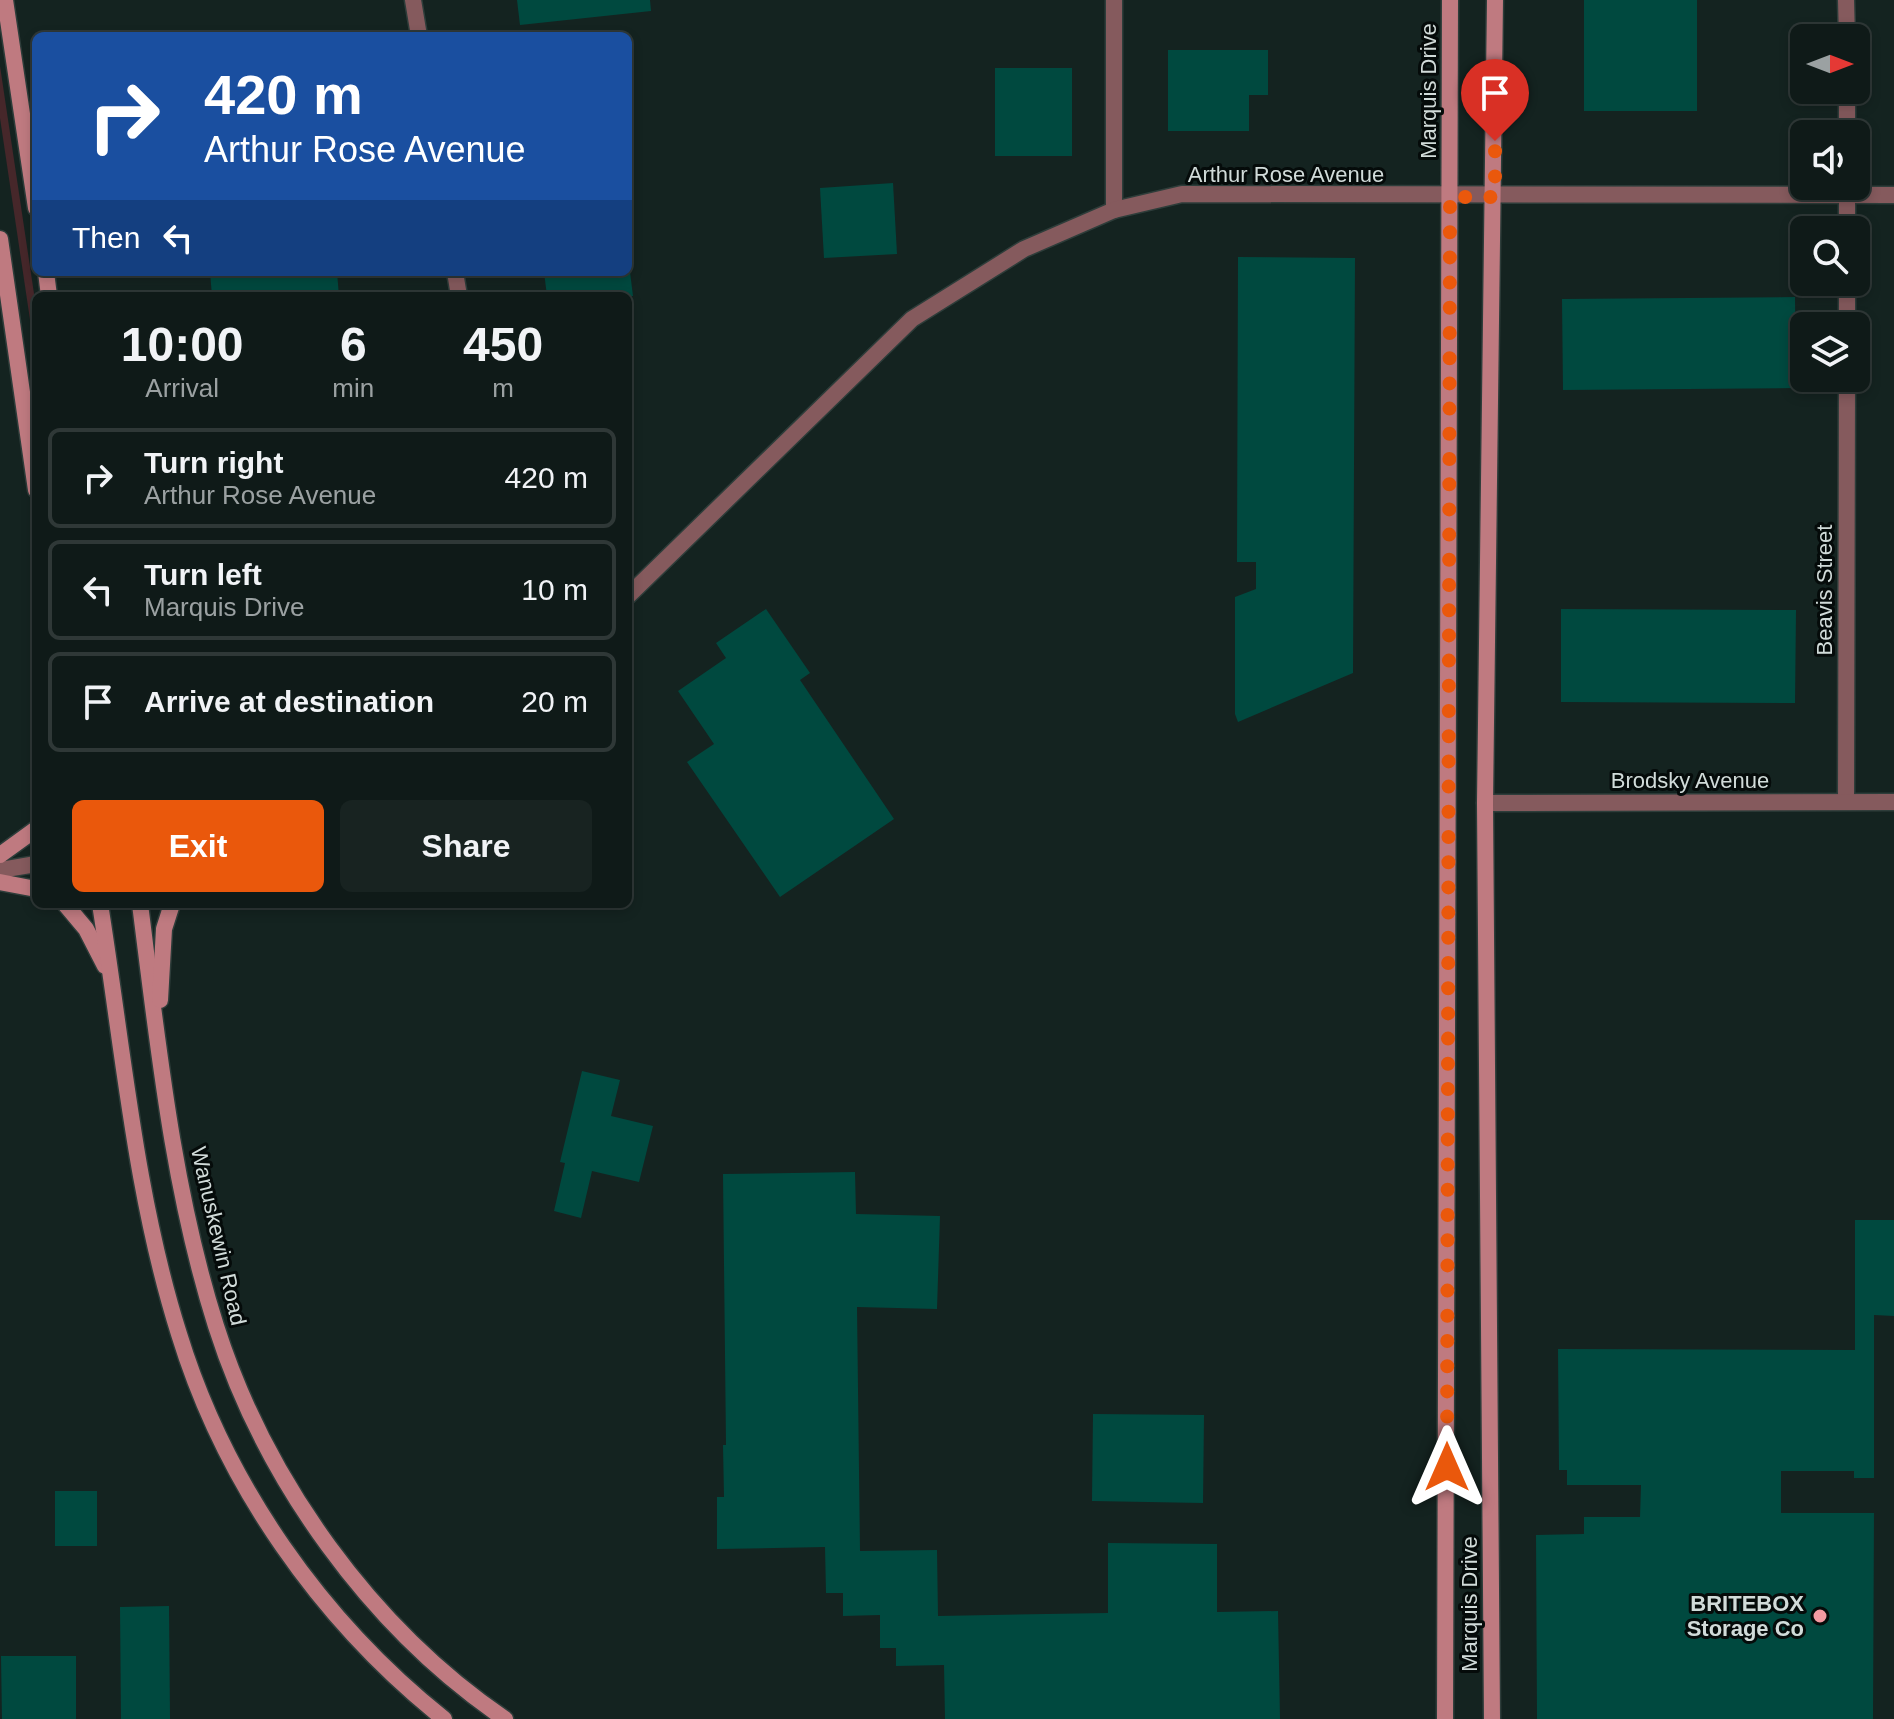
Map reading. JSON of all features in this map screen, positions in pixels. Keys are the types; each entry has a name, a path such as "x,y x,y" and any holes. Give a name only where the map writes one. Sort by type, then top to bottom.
{"main road":[{"path":"5,0 32,181"},
{"name":"Marquis Drive","path":"1445,1719 1450,0"},
{"name":"Marquis Drive","path":"1492,1719 1485,803 1495,197 1495,0"},
{"path":"0,239 32,462"},
{"path":"0,855 32,832"},
{"path":"0,882 32,888"},
{"path":"68,908 86,929 112,978"},
{"path":"101,908 146,1204 163,1280 194,1379 250,1493 296,1566 335,1615 444,1719"},
{"name":"Wanuskewin Road","path":"141,908 159,1054 201,1272 216,1326 259,1431 288,1485 356,1580 446,1673 505,1719"},
{"path":"159,1054 164,929 171,908"},
{"path":"1438,1719 1446,1689"}],"street":[{"path":"413,0 418,32"},
{"path":"1114,0 1114,210"},
{"path":"1846,0 1847,24"},
{"name":"Arthur Rose Avenue","path":"632,592 912,319 1024,249 1114,210 1182,194 1495,197 1790,192"},
{"name":"Arthur Rose Avenue","path":"1870,193 1894,195"},
{"name":"Beavis Street","path":"1846,801 1847,392"},
{"name":"Brodsky Avenue","path":"1485,803 1894,802"},
{"path":"0,870 32,865"}],"shaded area":[{"path":"0,66 34,292 32,333 0,118"}],"building":[{"path":"517,0 650,0 651,11 520,25"},
{"path":"1584,0 1697,0 1697,111 1584,111"},
{"path":"1168,50 1268,50 1268,95 1249,95 1249,131 1168,131"},
{"path":"995,68 1072,68 1072,156 995,156"},
{"path":"893,183 897,254 824,258 820,188"},
{"path":"1238,257 1355,258 1353,673 1238,722 1235,714 1235,597 1256,589 1256,562 1237,562"},
{"path":"210,276 337,276 339,292 212,292"},
{"path":"544,276 630,276 633,296 632,292 546,292"},
{"path":"1795,297 1795,312 1790,312 1790,388 1563,390 1562,299"},
{"path":"766,609 810,673 800,680 894,819 780,897 687,762 714,744 678,691 726,658 716,643"},
{"path":"1561,609 1796,610 1795,703 1561,702"},
{"path":"582,1071 620,1080 611,1116 653,1126 639,1182 592,1171 581,1218 554,1211 565,1163 560,1162"},
{"path":"855,1172 856,1214 940,1216 937,1309 857,1307 860,1551 937,1550 938,1616 1108,1613 1108,1543 1217,1544 1217,1612 1278,1611 1280,1719 945,1719 944,1665 896,1666 896,1648 880,1648 880,1615 843,1616 843,1593 826,1593 825,1547 717,1549 717,1497 724,1497 723,1445 726,1445 723,1174"},
{"path":"1855,1220 1894,1220 1894,1316 1874,1315 1874,1478 1854,1478 1854,1471 1781,1471 1781,1513 1874,1513 1873,1719 1537,1719 1536,1535 1584,1534 1584,1517 1640,1517 1641,1485 1567,1485 1567,1470 1559,1470 1558,1349 1855,1350"},
{"path":"1093,1414 1204,1415 1203,1503 1092,1501"},
{"path":"55,1491 97,1491 97,1546 55,1546"},
{"path":"169,1606 170,1719 121,1719 120,1607"},
{"path":"1,1656 76,1656 76,1719 2,1719"}],"place":[{"name":"BRITEBOX Storage Co","path":"1820,1616"}],"route":[{"path":"1447,1467 1450,197 1495,197 1495,141"}]}
